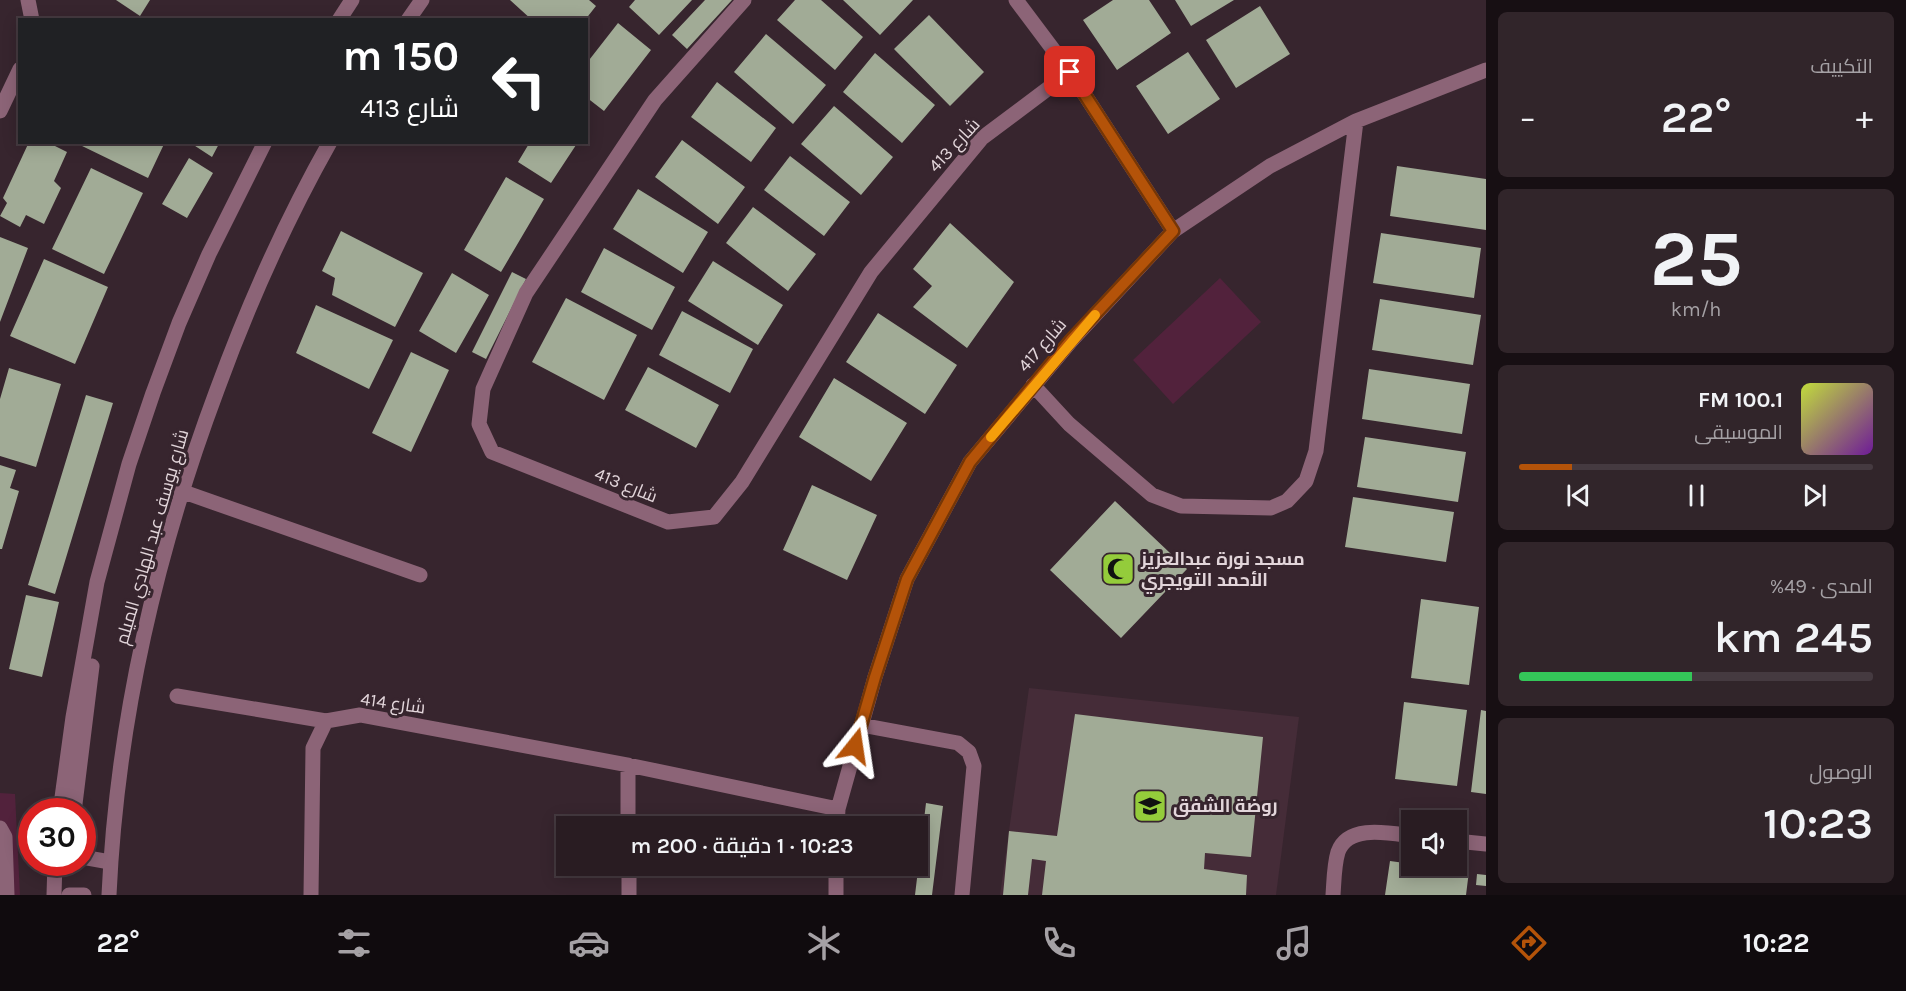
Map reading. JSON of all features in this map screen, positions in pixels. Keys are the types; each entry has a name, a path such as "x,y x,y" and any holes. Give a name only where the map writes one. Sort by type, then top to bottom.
{"street":[{"path":"28,0 32,18"},
{"path":"340,18 352,0"},
{"path":"409,18 422,0"},
{"name":"شارع 413","path":"744,0 648,110 526,293 483,389 479,424 492,453 668,522 714,517 742,482 871,272 982,138 1070,72"},
{"path":"1016,0 1070,72 1173,231"},
{"name":"شارع 417","path":"838,816 875,677 907,579 970,462 1071,340 1173,231 1270,166 1356,121 1486,70"},
{"path":"0,111 18,73"},
{"path":"1033,385 1069,424 1152,495 1181,506 1271,508 1287,501 1306,481 1316,451 1356,121"},
{"name":"شارع يوسف عبد الهادي الميلم","path":"62,798 73,717 97,582 129,464 172,343 209,254 264,144"},
{"name":"شارع يوسف عبد الهادي الميلم","path":"109,895 118,784 130,699 156,579 181,491 253,297 283,230 329,144"},
{"path":"181,491 420,575"},
{"path":"76,798 93,654 97,582"},
{"name":"شارع 414","path":"177,696 326,721 360,715 628,765 838,809"},
{"path":"311,895 312,748 326,721"},
{"path":"861,725 958,743 969,752 974,766 962,895"},
{"path":"628,765 628,816"},
{"path":"0,828 5,837 7,895"},
{"path":"1333,895 1338,852 1346,840 1374,832 1401,835"},
{"path":"1467,842 1486,844"},
{"path":"96,860 110,862"},
{"path":"54,895 55,876"},
{"path":"629,876 629,895"},
{"path":"836,895 837,876"},
{"path":"69,895 84,895"}],"shaded area":[{"path":"1220,278 1261,322 1173,404 1133,360"},
{"name":"روضة الشفق","path":"1029,688 1299,717 1276,895 1000,895"},
{"path":"0,793 15,794 20,895 0,895"}],"building":[{"path":"116,0 150,0 140,16"},
{"path":"510,0 589,0 596,6 587,18 530,18"},
{"path":"635,0 692,0 659,35 629,7"},
{"path":"705,0 732,0 687,49 672,35"},
{"path":"795,0 821,0 863,37 835,70 777,20"},
{"path":"843,0 913,0 880,35"},
{"path":"1113,0 1149,0 1171,33 1117,70 1083,20"},
{"path":"1175,0 1234,0 1191,26"},
{"path":"1260,6 1290,54 1236,88 1206,40"},
{"path":"929,15 984,72 950,106 894,49"},
{"path":"618,23 651,50 604,111 588,99 588,61"},
{"path":"766,34 826,85 793,124 734,72"},
{"path":"1188,52 1220,99 1168,134 1136,86"},
{"path":"875,53 935,105 902,143 843,92"},
{"path":"717,82 776,128 751,162 691,117"},
{"path":"834,106 893,157 861,195 801,144"},
{"path":"682,140 745,187 718,224 655,177"},
{"path":"28,144 51,144 67,152 54,181 61,188 44,224 26,215 20,227 0,216 7,203 3,198"},
{"path":"80,144 164,144 148,178"},
{"path":"192,144 219,144 212,157"},
{"path":"529,144 577,144 551,183 518,162"},
{"path":"790,156 850,202 824,236 764,190"},
{"path":"189,158 213,173 187,218 162,204"},
{"path":"1397,166 1486,179 1486,230 1390,216"},
{"path":"91,168 143,193 104,274 52,249"},
{"path":"506,177 544,199 501,272 464,250"},
{"path":"638,189 708,232 683,273 613,229"},
{"path":"753,207 816,254 788,291 726,243"},
{"path":"950,223 1014,282 967,348 913,307 932,286 913,269"},
{"path":"341,231 423,273 395,327 332,295 335,278 322,271"},
{"path":"1381,233 1481,248 1474,298 1373,283"},
{"path":"0,237 28,248 0,322"},
{"path":"604,248 675,287 652,330 581,292"},
{"path":"44,259 108,287 75,364 10,336"},
{"path":"713,261 783,305 758,345 688,301"},
{"path":"512,272 526,279 486,359 472,352"},
{"path":"452,273 489,295 456,353 419,331"},
{"path":"566,298 637,335 604,400 532,362"},
{"path":"1380,299 1481,315 1473,365 1372,350"},
{"path":"316,305 393,340 369,389 296,353"},
{"path":"682,311 753,349 730,393 659,355"},
{"path":"878,313 957,365 925,414 846,362"},
{"path":"411,352 449,370 411,452 372,433"},
{"path":"648,367 719,405 696,448 625,410"},
{"path":"9,368 61,384 36,467 0,456 0,399"},
{"path":"1369,369 1470,384 1462,434 1362,419"},
{"path":"834,378 907,423 871,481 799,437"},
{"path":"86,395 113,403 55,594 28,585"},
{"path":"1365,437 1466,452 1458,502 1357,487"},
{"path":"0,465 16,470 10,488 19,491 2,549 0,549"},
{"path":"812,485 877,515 847,580 783,550"},
{"path":"1353,497 1454,512 1446,562 1345,547"},
{"name":"مسجد نورة عبدالعزيز الأحمد التويجري","path":"1115,501 1187,569 1121,638 1050,570"},
{"path":"26,595 59,602 42,677 9,669"},
{"path":"1421,599 1479,607 1469,685 1411,678"},
{"path":"1404,702 1467,710 1457,786 1395,779"},
{"path":"1481,710 1486,711 1486,794 1471,792"},
{"name":"روضة الشفق","path":"1075,714 1263,737 1251,857 1205,853 1204,869 1247,875 1246,895 1042,895 1046,861 1032,859 1028,895 1003,895 1009,831 1057,836"},
{"path":"926,803 943,806 932,895 915,895 917,876 928,876 928,816 924,816"},
{"path":"1390,861 1401,862 1401,876 1467,876 1467,871 1469,871 1466,895 1385,895"},
{"path":"1477,874 1486,875 1486,886 1476,885"}],"slow traffic":[{"path":"991,437 1071,340 1095,315"}],"place":[{"name":"مسجد نورة عبدالعزيز الأحمد التويجري","path":"1118,569"},
{"name":"روضة الشفق","path":"1150,806"}],"route":[{"path":"855,746 907,579 970,462 1071,340 1173,231 1070,72"}]}
